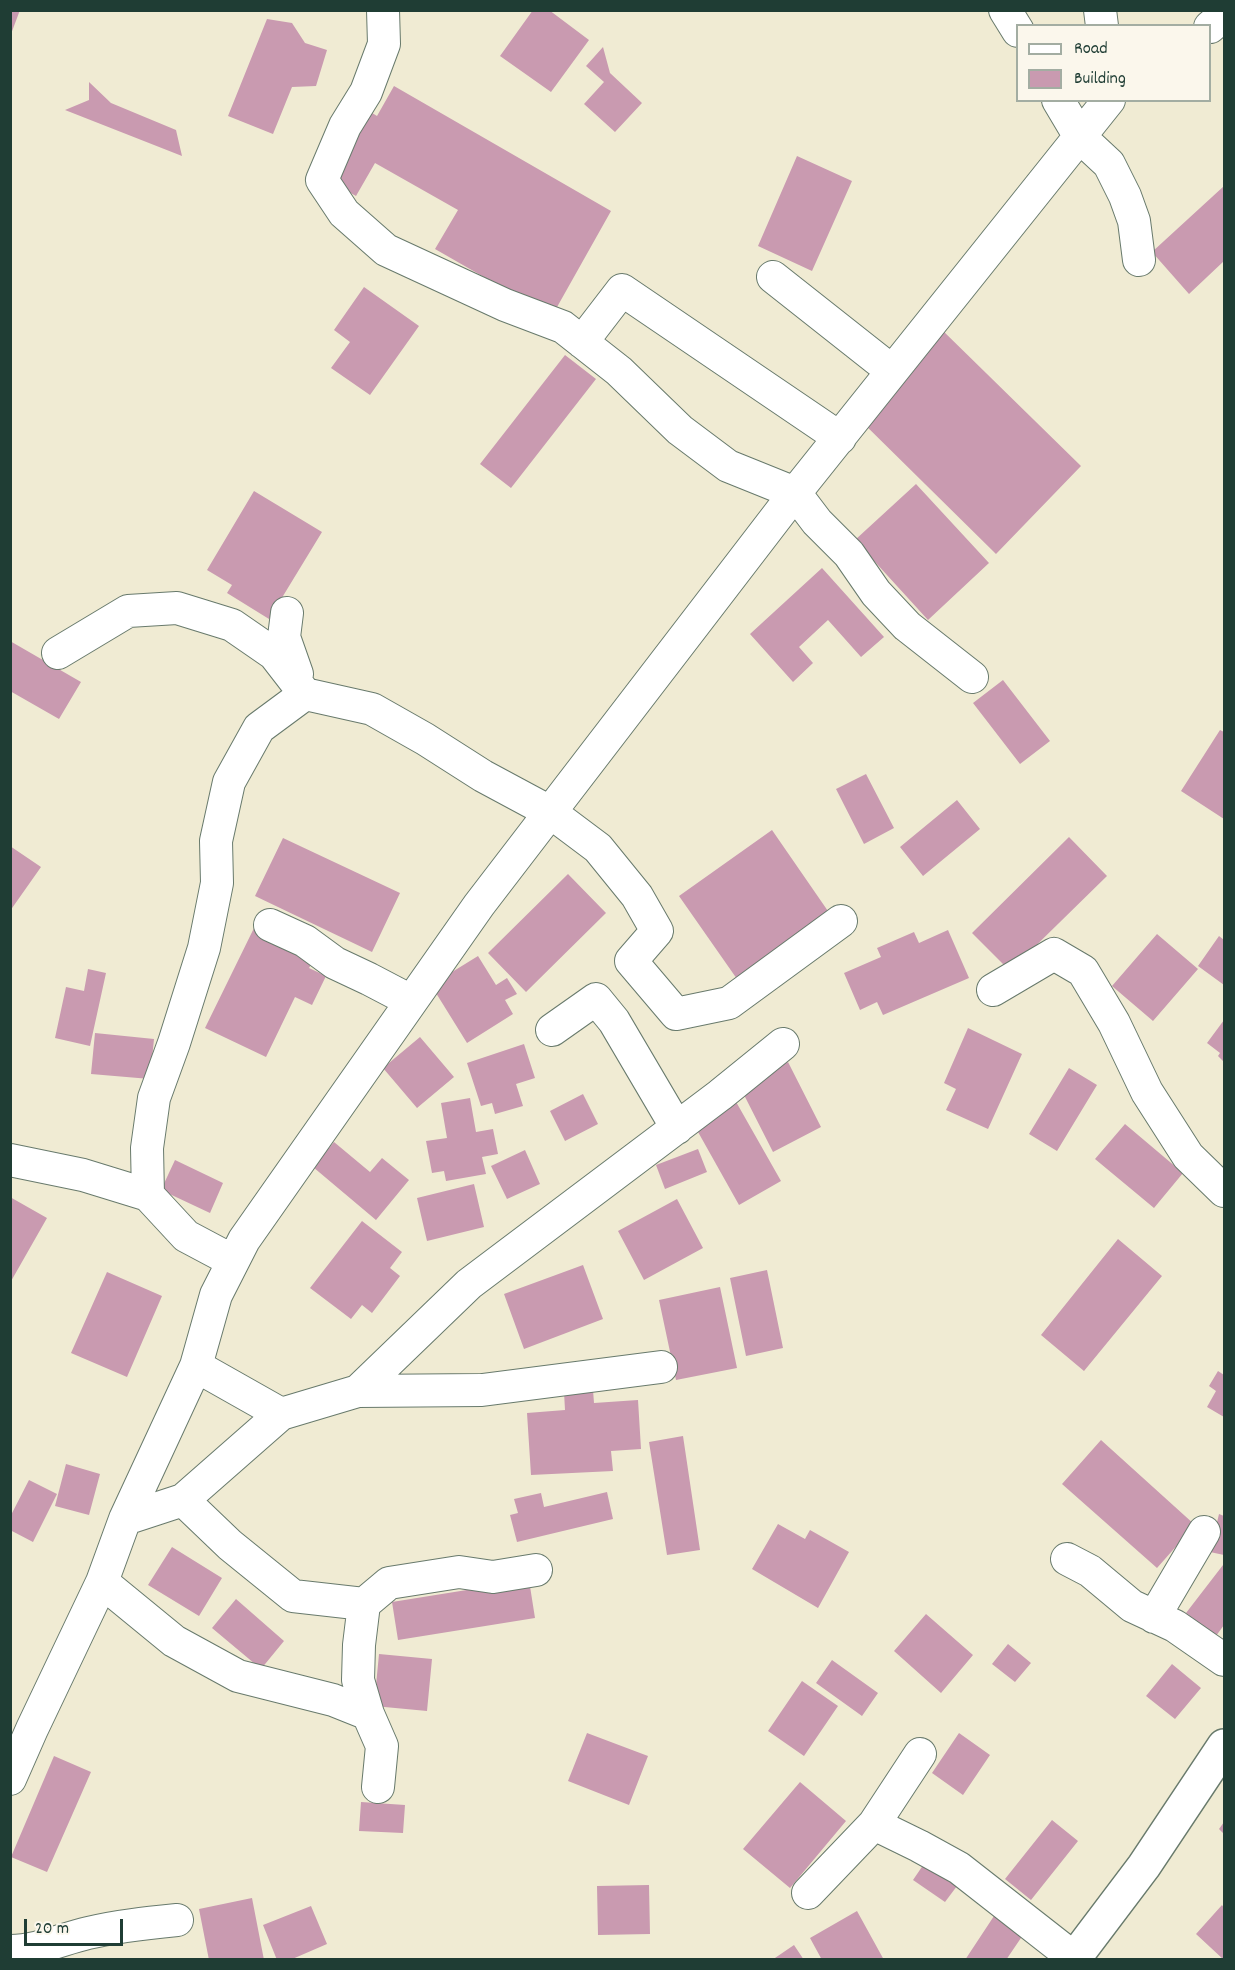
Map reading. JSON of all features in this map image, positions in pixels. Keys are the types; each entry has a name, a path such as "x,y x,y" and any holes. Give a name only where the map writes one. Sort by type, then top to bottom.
{"main road":[{"path":"1073,1959 1144,1866 1224,1746"}],"street":[{"path":"383,10 384,44 366,92 345,126 322,180 344,213 386,250 505,305 563,327 619,371 680,430 729,466 795,493 817,522 849,554 876,593 907,626 972,677"},
{"path":"1005,10 1016,29"},
{"path":"1211,25 1224,15"},
{"path":"1059,102 1080,137 1109,164 1134,221 1139,260"},
{"path":"10,1779 102,1582 125,1519 196,1366 216,1295 244,1240 479,905 795,493 1107,102"},
{"path":"773,277 892,371"},
{"path":"582,342 622,290 840,438"},
{"path":"58,653 128,611 177,608 232,625 274,654 306,694 372,709 483,776 550,812 598,848 637,896 657,931 631,961 676,1014 729,1002 841,921"},
{"path":"286,613 284,637 306,694"},
{"path":"148,1195 147,1148 154,1098 204,948 217,883 216,841 229,782 259,728 306,694"},
{"path":"270,925 305,942 335,963 411,1001"},
{"path":"993,990 1054,954 1083,971 1114,1023 1153,1101 1188,1156 1224,1191"},
{"path":"552,1030 596,999 614,1022 677,1128"},
{"path":"358,1391 469,1284 677,1128 783,1044"},
{"path":"10,1160 83,1175 148,1195 186,1236 233,1261"},
{"path":"196,1366 281,1414"},
{"path":"125,1519 183,1500 281,1414 358,1391 482,1390 661,1367"},
{"path":"183,1500 230,1545 293,1596 364,1604"},
{"path":"1154,1617 1204,1532"},
{"path":"1067,1558 1090,1571 1132,1606 1175,1626 1224,1660"},
{"path":"378,1787 382,1746 368,1714 358,1680 364,1604 389,1583 459,1572 493,1577 536,1570"},
{"path":"102,1582 174,1641 238,1676 333,1701 368,1714"},
{"path":"807,1893 874,1824 920,1754"},
{"path":"874,1824 959,1868 1073,1959"},
{"path":"10,1951 29,1951 86,1934 125,1926 177,1920"}],"building":[{"path":"10,10 20,10 11,34 10,34"},
{"path":"533,10 549,10 589,40 551,92 500,56"},
{"path":"267,19 292,23 305,43 327,50 316,86 292,87 273,134 228,116"},
{"path":"603,47 610,73 642,103 615,132 584,104 604,82 586,66"},
{"path":"89,82 111,103 176,130 182,156 65,110 89,100"},
{"path":"394,86 611,211 552,316 435,249 458,210 375,163 356,196 324,178 364,108 377,116"},
{"path":"797,156 852,181 812,271 758,246"},
{"path":"1224,186 1224,261 1189,294 1152,252"},
{"path":"364,287 419,326 370,395 331,368 350,342 334,330"},
{"path":"939,327 1081,466 996,554 854,414"},
{"path":"565,355 596,379 511,488 480,464"},
{"path":"916,484 989,563 928,620 855,540"},
{"path":"254,491 322,532 269,619 227,593 232,585 207,570"},
{"path":"822,568 884,637 861,657 828,620 799,647 813,663 793,682 750,634"},
{"path":"10,641 81,682 59,719 10,691"},
{"path":"1003,680 1050,741 1020,764 973,703"},
{"path":"1220,730 1224,732 1224,819 1181,791"},
{"path":"866,774 894,828 864,844 836,789"},
{"path":"957,800 980,829 923,876 900,847"},
{"path":"772,830 830,914 737,979 679,896"},
{"path":"1069,837 1107,876 1010,971 972,933"},
{"path":"283,838 400,893 372,952 255,896"},
{"path":"10,846 41,867 10,911"},
{"path":"568,874 606,913 526,992 488,953"},
{"path":"255,926 316,956 309,968 326,976 312,1005 295,997 266,1057 205,1028"},
{"path":"948,930 969,978 883,1015 877,1002 860,1010 844,973 881,957 877,948 914,932 919,943"},
{"path":"1157,934 1198,969 1153,1021 1112,986"},
{"path":"1219,936 1224,940 1224,985 1198,966"},
{"path":"478,956 496,985 507,978 517,994 505,1000 513,1014 467,1043 431,985"},
{"path":"88,969 106,973 90,1046 55,1038 66,987 84,991"},
{"path":"1224,1020 1224,1062 1218,1056 1220,1053 1207,1043"},
{"path":"968,1028 1022,1054 988,1129 946,1110 956,1089 944,1083"},
{"path":"95,1033 154,1039 150,1079 91,1074"},
{"path":"420,1037 454,1077 417,1108 383,1068"},
{"path":"524,1044 535,1078 516,1084 523,1106 495,1114 492,1103 481,1106 467,1063"},
{"path":"788,1062 821,1127 773,1152 740,1087"},
{"path":"1069,1068 1097,1085 1057,1151 1029,1134"},
{"path":"583,1094 598,1124 565,1141 550,1111"},
{"path":"470,1098 476,1132 493,1129 498,1154 482,1157 486,1174 446,1181 444,1171 432,1173 426,1141 447,1138 441,1103"},
{"path":"735,1100 781,1181 739,1205 693,1123"},
{"path":"1125,1124 1183,1173 1154,1208 1095,1159"},
{"path":"334,1142 370,1172 382,1158 409,1180 376,1220 313,1167"},
{"path":"698,1149 707,1172 665,1189 656,1165"},
{"path":"525,1150 540,1184 507,1199 491,1166"},
{"path":"175,1160 223,1183 210,1213 161,1190"},
{"path":"474,1184 484,1227 427,1241 417,1198"},
{"path":"10,1197 47,1218 10,1283"},
{"path":"677,1199 703,1248 644,1280 618,1231"},
{"path":"362,1221 402,1252 390,1268 400,1276 372,1313 362,1305 351,1319 310,1288"},
{"path":"1118,1239 1162,1276 1084,1371 1041,1335"},
{"path":"583,1265 603,1319 524,1349 504,1294"},
{"path":"767,1270 783,1348 746,1356 730,1278"},
{"path":"107,1272 162,1296 127,1377 71,1353"},
{"path":"720,1287 737,1368 676,1380 659,1300"},
{"path":"1218,1371 1224,1375 1224,1417 1207,1407 1216,1391 1209,1386"},
{"path":"593,1390 594,1403 638,1400 641,1449 611,1451 613,1471 531,1475 527,1413 565,1410 564,1392"},
{"path":"683,1436 700,1550 667,1555 649,1442"},
{"path":"1101,1440 1195,1525 1157,1568 1062,1484"},
{"path":"66,1464 100,1474 89,1515 55,1506"},
{"path":"29,1480 57,1494 33,1542 10,1530 10,1517"},
{"path":"607,1492 613,1519 517,1542 510,1515 518,1513 514,1499 541,1493 544,1507"},
{"path":"1219,1514 1224,1516 1224,1555 1210,1552"},
{"path":"778,1524 805,1539 810,1530 849,1552 818,1608 752,1569"},
{"path":"172,1547 222,1578 199,1616 148,1585"},
{"path":"1223,1565 1224,1625 1216,1636 1186,1613"},
{"path":"529,1580 535,1618 398,1640 392,1602"},
{"path":"236,1599 284,1641 261,1669 212,1628"},
{"path":"926,1614 973,1655 941,1693 894,1651"},
{"path":"1008,1644 1031,1663 1015,1682 992,1664"},
{"path":"379,1654 432,1659 427,1711 374,1706"},
{"path":"832,1660 878,1693 862,1716 816,1683"},
{"path":"1172,1664 1201,1688 1175,1719 1146,1696"},
{"path":"802,1681 838,1706 804,1756 768,1731"},
{"path":"587,1733 648,1756 629,1805 568,1781"},
{"path":"959,1733 990,1755 963,1795 932,1773"},
{"path":"54,1756 91,1772 47,1872 11,1857"},
{"path":"800,1782 846,1821 790,1888 743,1849"},
{"path":"361,1802 405,1805 403,1833 359,1831"},
{"path":"1052,1820 1078,1841 1031,1900 1005,1879"},
{"path":"1224,1822 1224,1834 1219,1829"},
{"path":"930,1855 963,1878 945,1902 913,1880"},
{"path":"649,1885 650,1934 598,1935 597,1886"},
{"path":"252,1898 264,1960 209,1960 199,1909"},
{"path":"1222,1905 1224,1908 1224,1960 1196,1934"},
{"path":"311,1906 327,1944 290,1960 277,1960 263,1925"},
{"path":"857,1911 884,1960 822,1960 810,1938"},
{"path":"994,1916 1023,1935 1006,1960 965,1960"},
{"path":"794,1945 804,1960 772,1960"}]}
